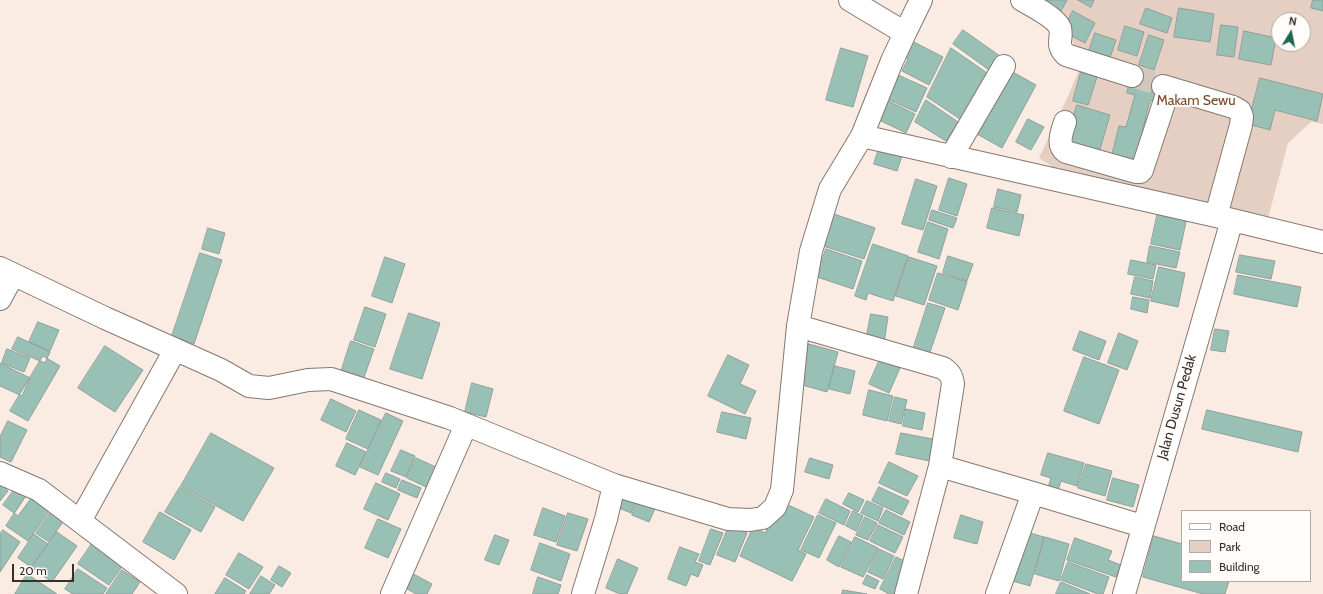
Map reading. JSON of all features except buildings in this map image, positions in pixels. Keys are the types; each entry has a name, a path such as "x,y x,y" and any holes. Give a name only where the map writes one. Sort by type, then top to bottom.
{"street":[{"path":"850,0 905,33"},
{"path":"0,299 7,272 221,370 249,386 269,388 308,380 331,380 443,416 614,485 728,519 750,520 764,518 776,507 782,490 798,326 811,251 830,189 862,136 892,61 921,0"},
{"path":"1022,0 1056,22 1060,33 1059,46 1066,55 1132,76"},
{"path":"951,157 1004,66"},
{"name":"Jalan Dusun Pedak","path":"1123,169 1136,172 1140,172 1142,170 1166,87 1233,107 1240,111 1242,117 1241,125 1224,218 1124,594"},
{"path":"1065,122 1060,143 1061,147 1066,152 1123,169 1115,194"},
{"path":"862,136 1224,218 1323,242"},
{"path":"798,326 943,368 950,373 953,384 940,466 906,594"},
{"path":"80,521 175,350"},
{"path":"392,594 466,425"},
{"path":"940,466 1142,526"},
{"path":"0,473 39,490 176,594"},
{"path":"583,594 606,519 614,485"},
{"path":"996,594 1033,493"}],"green space":[{"name":"Makam Sewu","path":"1050,0 1323,0 1323,124 1311,122 1288,143 1267,222 1067,176 1039,158 1082,63 1064,21"}],"tunnel":[{"path":"1132,76 1163,86"}]}
